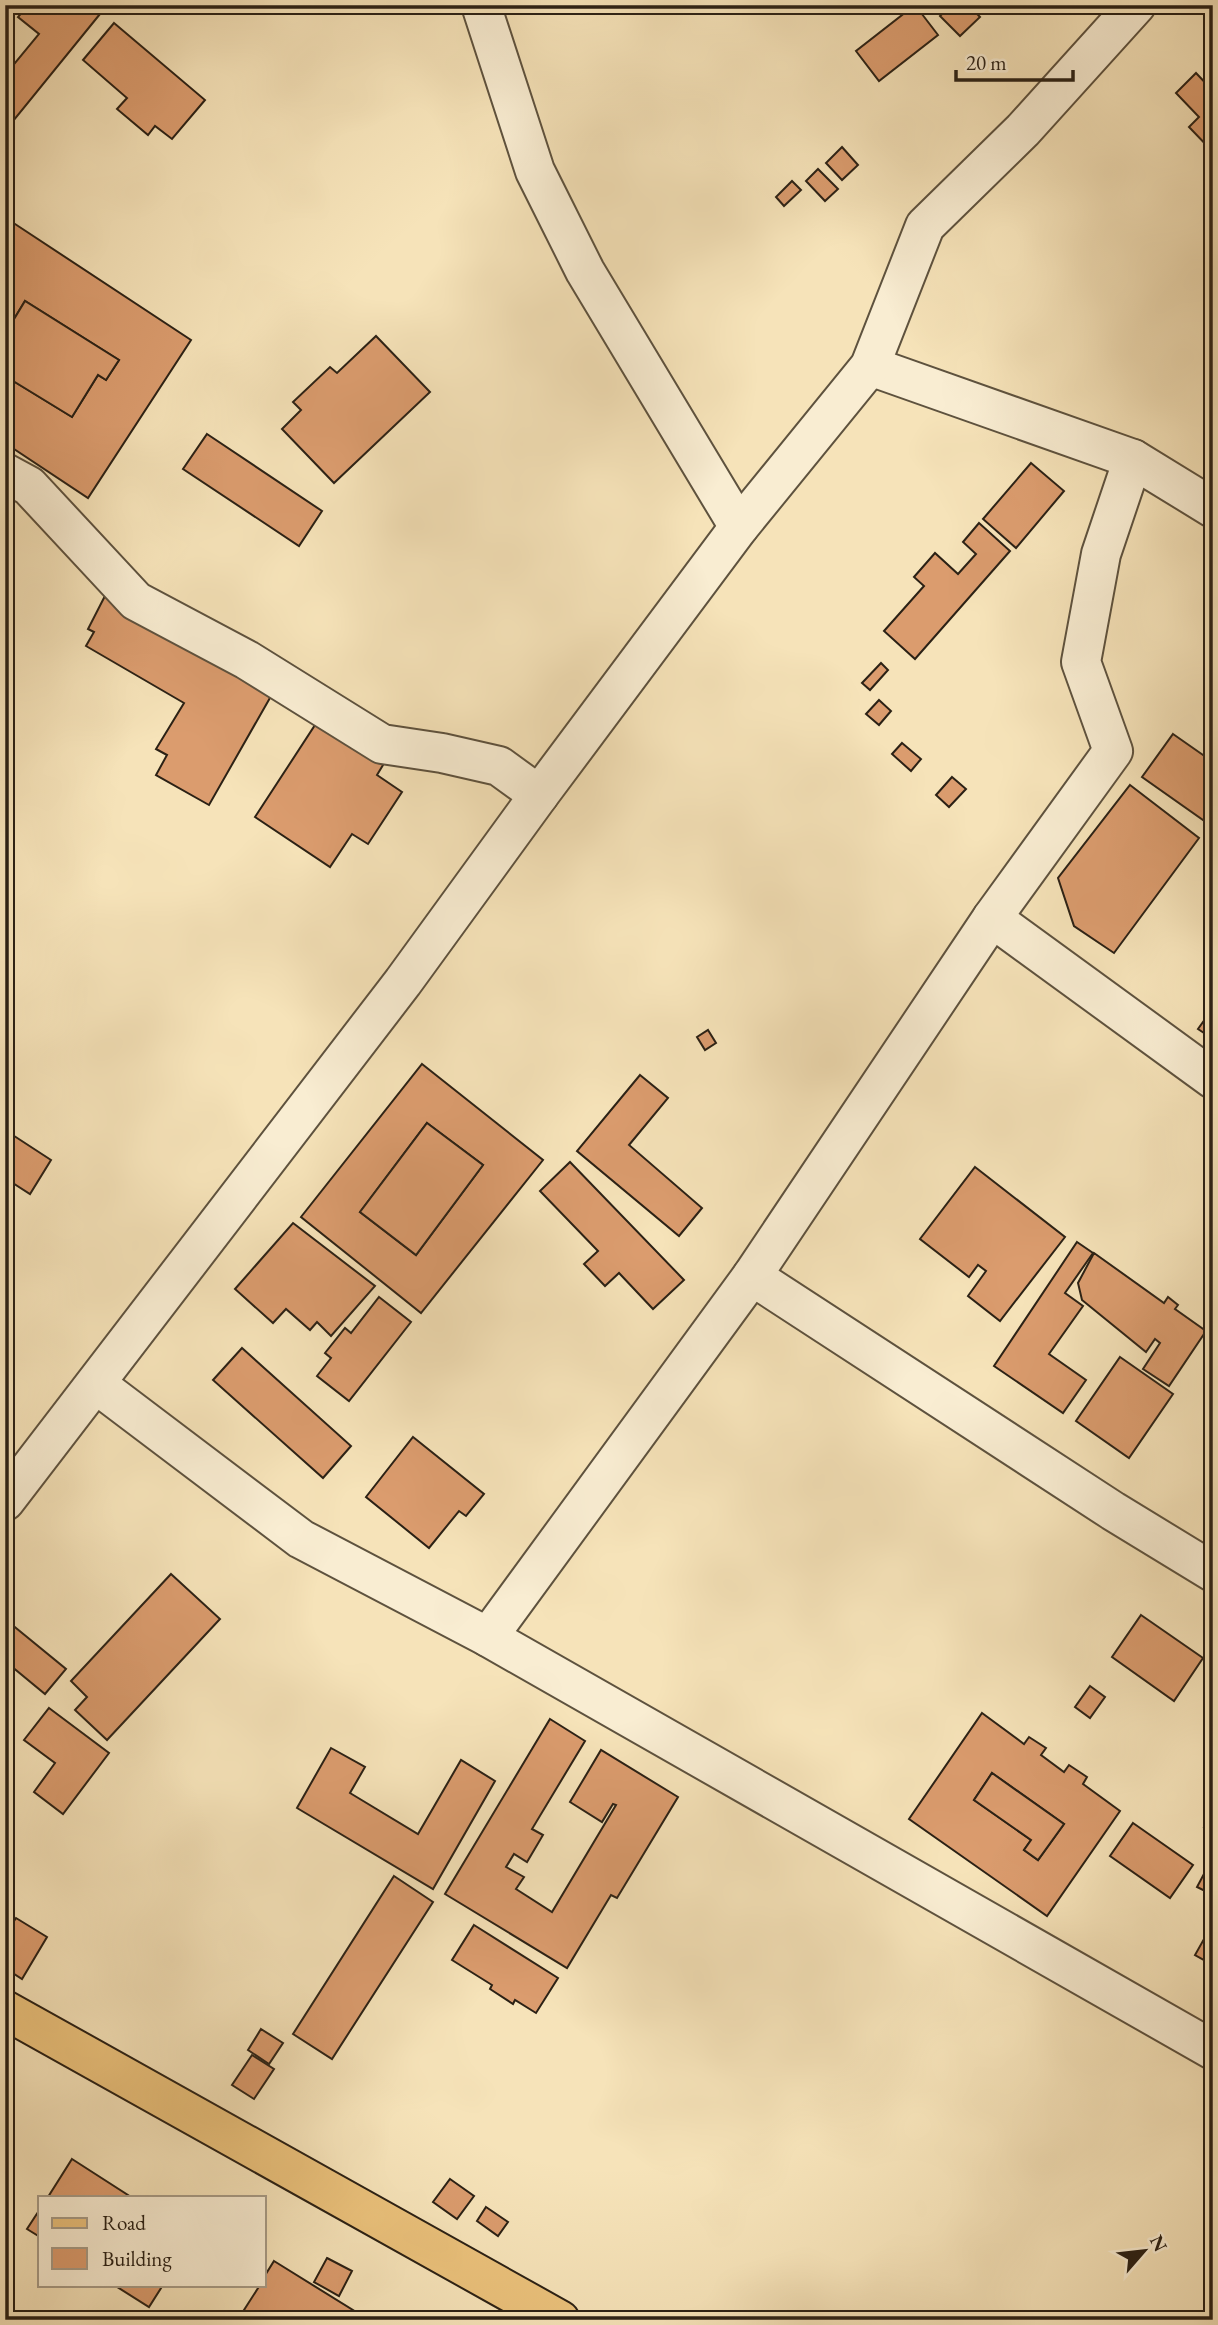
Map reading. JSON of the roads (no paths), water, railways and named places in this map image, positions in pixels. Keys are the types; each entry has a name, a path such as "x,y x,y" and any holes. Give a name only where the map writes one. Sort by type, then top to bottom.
{"main road":[{"path":"5,2010 560,2320"}],"street":[{"path":"481,5 536,171 585,271 739,527"},
{"path":"5,1501 403,982 739,527 870,366 925,226 1023,130 1136,5"},
{"path":"870,366 1133,458 1213,508"},
{"path":"488,1637 751,1276 992,918 1113,751 1081,662 1101,554 1133,458"},
{"path":"5,473 29,486 136,601 247,660 382,744 442,753 499,766 539,795"},
{"path":"992,918 1213,1079"},
{"path":"751,1276 1113,1511 1213,1572"},
{"path":"96,1384 301,1539 488,1637 1213,2050"}]}
